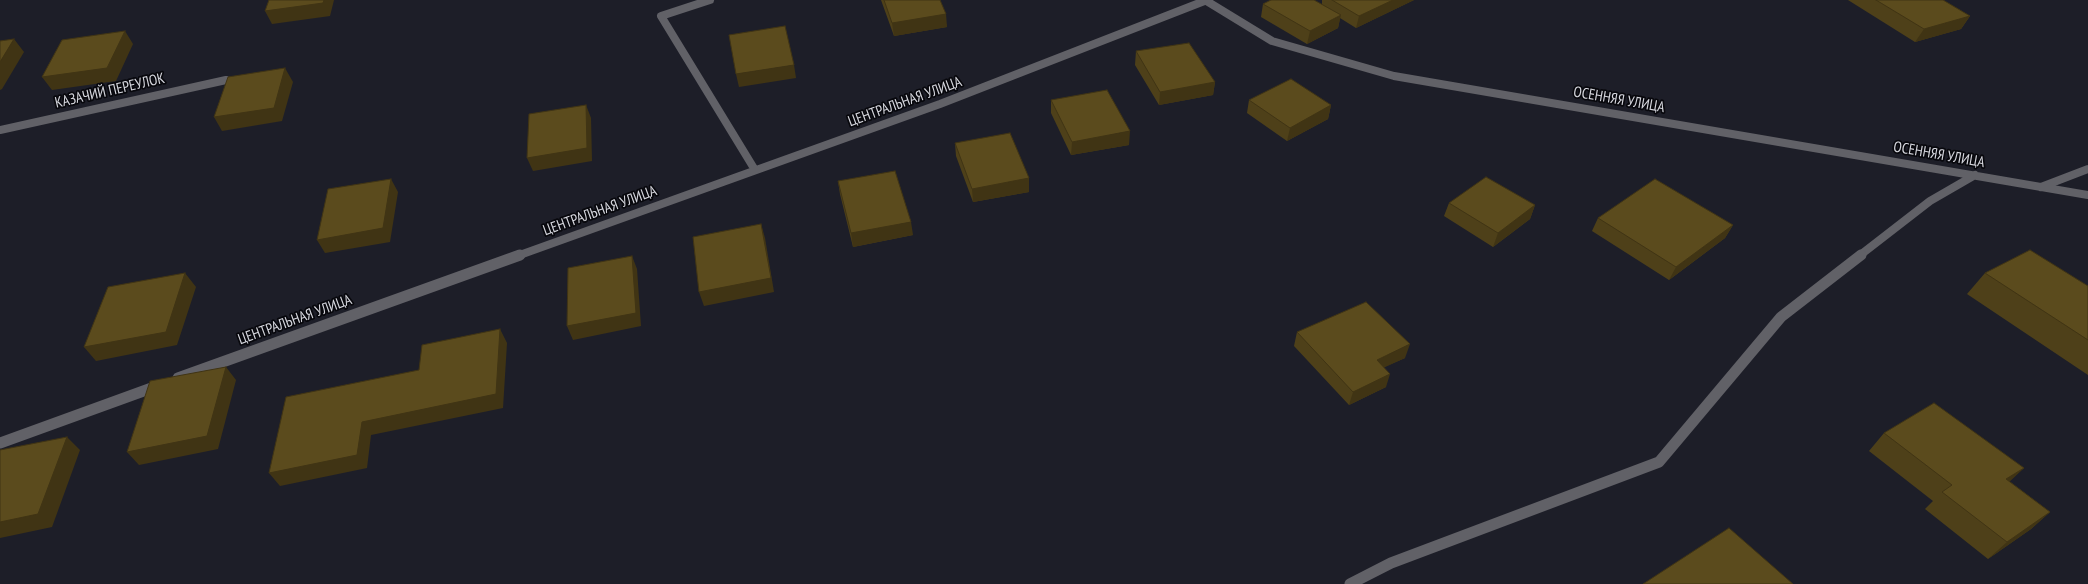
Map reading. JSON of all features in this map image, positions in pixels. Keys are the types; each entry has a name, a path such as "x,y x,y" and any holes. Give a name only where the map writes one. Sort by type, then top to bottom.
{"street":[{"path":"710,0 661,16 756,170"},
{"name":"ЦЕНТРАЛЬНАЯ УЛИЦА","path":"0,443 352,314 940,104 1206,0"},
{"name":"ОСЕННЯЯ УЛИЦА","path":"1206,0 1272,41 1394,76 2088,195"},
{"name":"КАЗАЧИЙ ПЕРЕУЛОК","path":"0,130 226,80"},
{"path":"2041,187 2088,169"},
{"path":"1350,584 1391,563 1659,462 1781,317 1930,201 1975,175"}],"building":[{"path":"269,0 324,0 323,3 265,11"},
{"path":"884,0 940,0 946,14 892,23"},
{"path":"1271,0 1314,0 1341,15 1310,31 1263,4"},
{"path":"1332,0 1393,0 1359,16"},
{"path":"1876,0 1943,0 1970,16 1924,29"},
{"path":"785,26 794,65 736,74 729,35"},
{"path":"125,31 107,68 42,77 62,40"},
{"path":"14,39 0,62 0,41"},
{"path":"1189,43 1215,82 1160,92 1136,51"},
{"path":"285,68 274,108 214,117 228,77"},
{"path":"1291,79 1331,105 1290,128 1249,100"},
{"path":"1107,90 1130,131 1072,142 1051,100"},
{"path":"586,105 587,148 527,158 529,114"},
{"path":"1010,133 1029,178 972,189 955,143"},
{"path":"895,171 911,222 851,233 838,181"},
{"path":"1486,177 1535,205 1498,233 1449,203"},
{"path":"391,179 383,228 317,240 328,189"},
{"path":"1655,179 1733,225 1676,267 1598,218"},
{"path":"761,224 771,278 699,292 693,237"},
{"path":"2030,250 2088,286 2088,340 1985,273"},
{"path":"632,256 636,313 567,326 568,268"},
{"path":"185,273 166,332 84,347 108,287"},
{"path":"1366,302 1410,344 1377,360 1390,374 1353,392 1297,332"},
{"path":"500,329 496,394 362,422 357,455 269,473 286,397 419,370 422,345"},
{"path":"226,367 207,436 127,452 150,381"},
{"path":"1934,403 2024,468 2006,479 2050,512 2007,542 1942,492 1952,485 1884,433"},
{"path":"67,437 38,514 0,522 0,450"},
{"path":"1729,528 1793,584 1643,584"}]}
